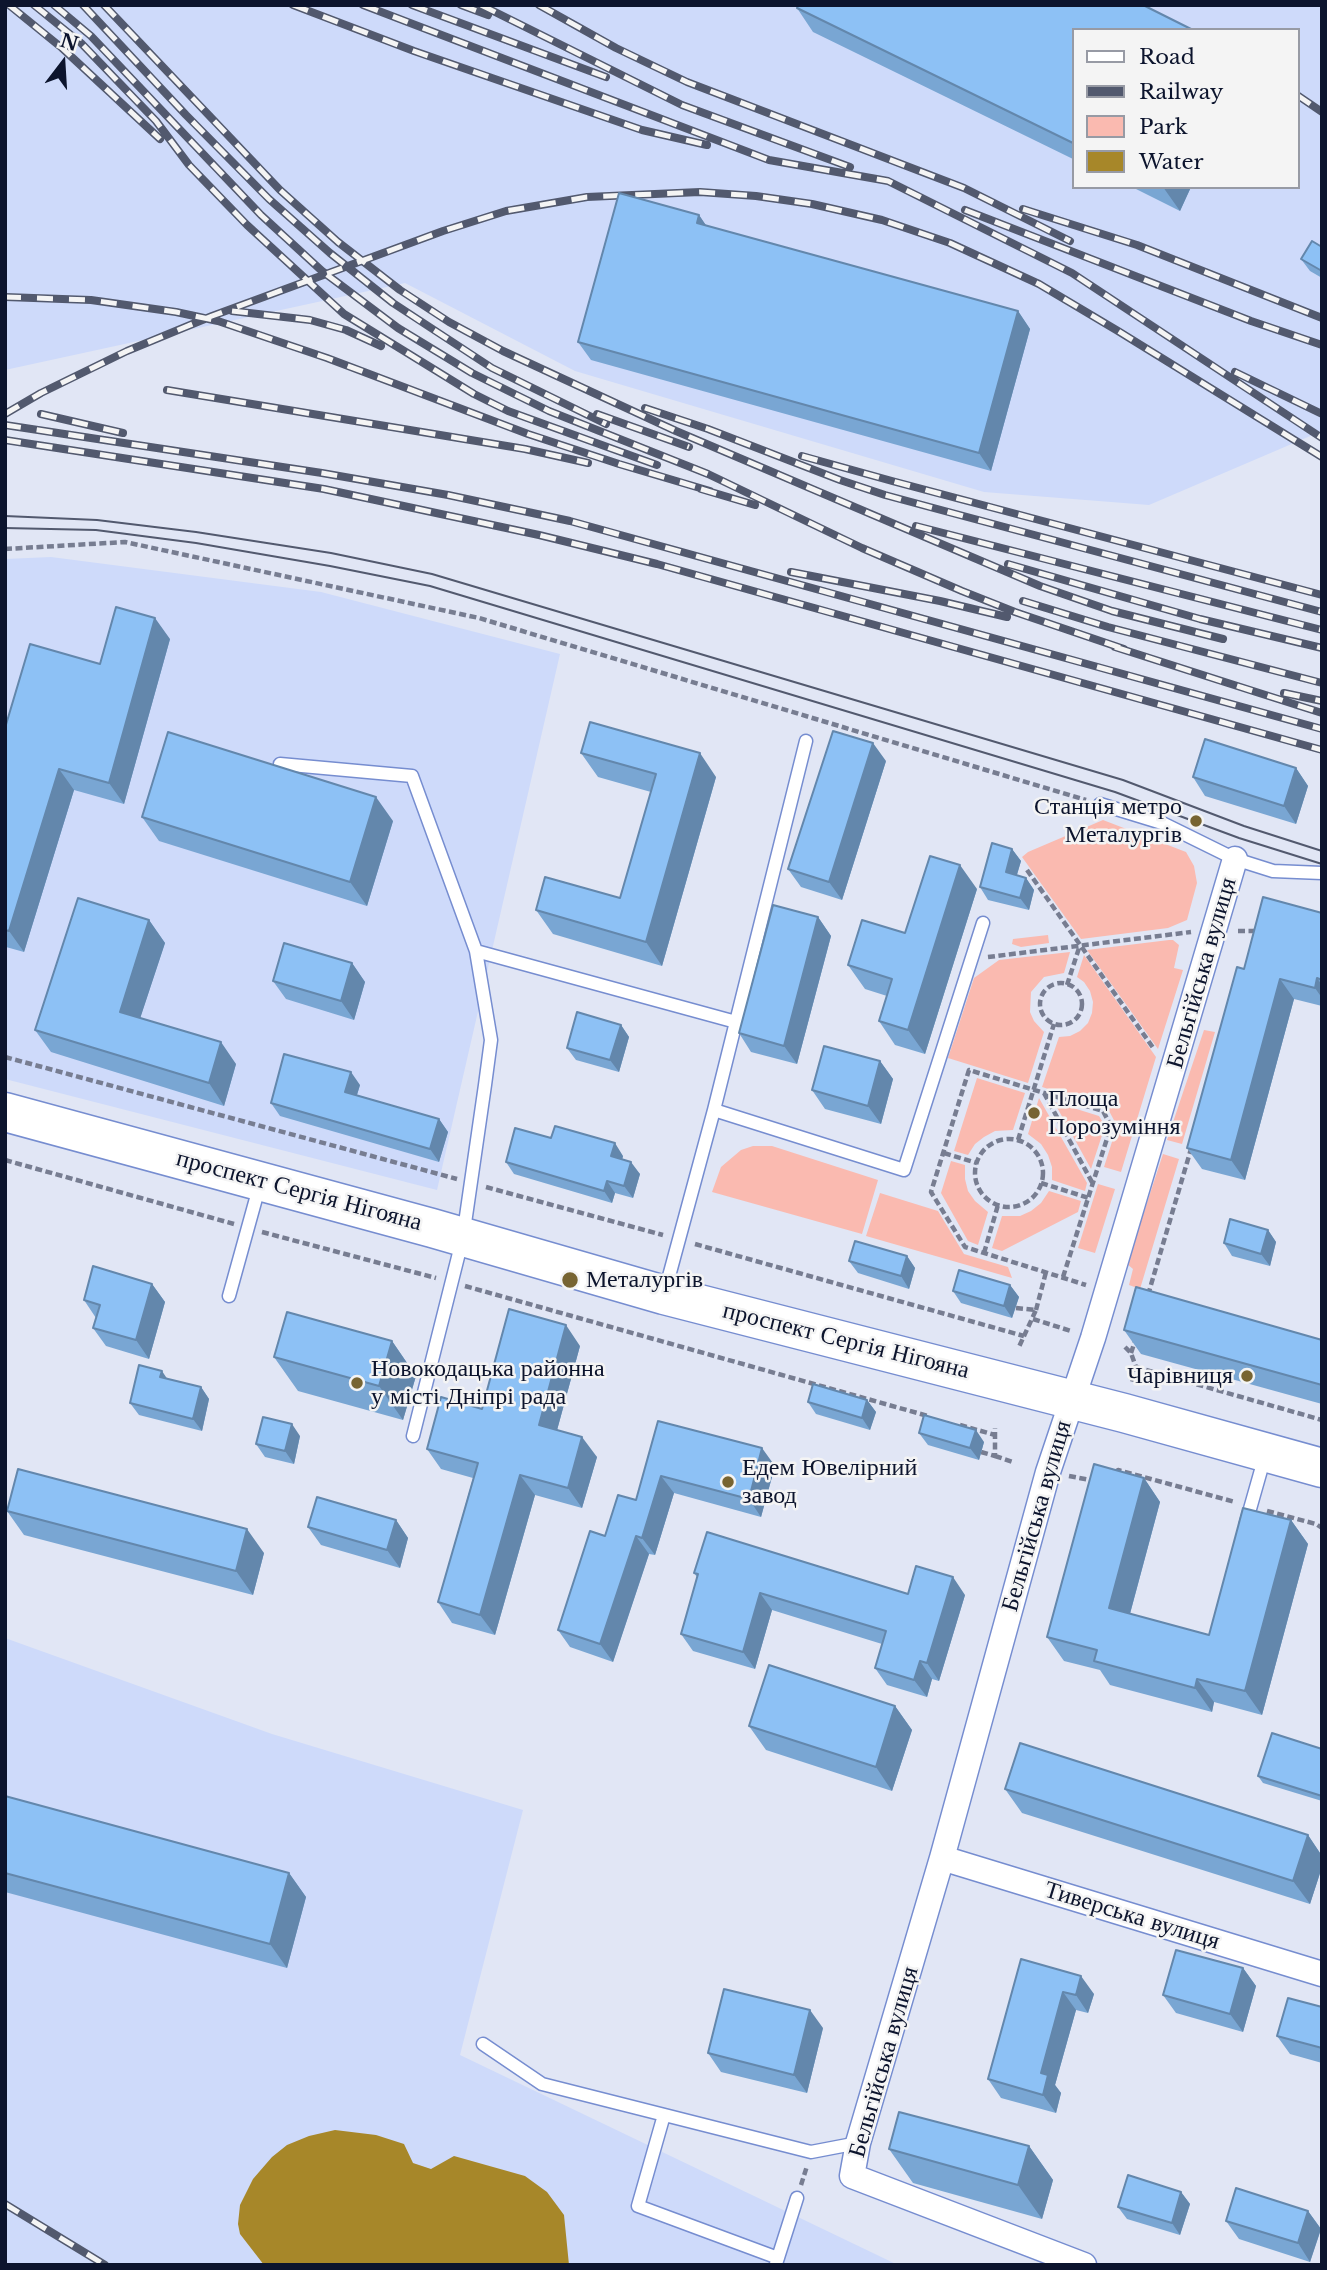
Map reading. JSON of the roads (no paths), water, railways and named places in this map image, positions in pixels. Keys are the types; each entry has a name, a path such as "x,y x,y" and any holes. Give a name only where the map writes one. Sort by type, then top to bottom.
{"highway":[{"name":"проспект Сергія Нігояна","path":"5,1112 463,1237 664,1295 1322,1468"}],"street":[{"name":"Бельгійська вулиця","path":"1084,2265 852,2176 858,2143 942,1858 1048,1472 1093,1338 1235,859"},
{"name":"Тиверська вулиця","path":"942,1858 1322,1973"}],"lane":[{"path":"664,1295 715,1110 806,741"},
{"path":"280,764 412,776 476,951 491,1040 463,1237 413,1436"},
{"path":"1100,804 1162,823 1235,859 1273,871 1322,873"},
{"path":"715,1110 904,1170 983,923"},
{"path":"476,951 736,1022"},
{"path":"229,1296 261,1181"},
{"path":"1244,1531 1266,1453"},
{"path":"483,2044 542,2084 811,2152 858,2143"},
{"path":"664,2115 638,2206 777,2261 797,2198"}],"water":[{"path":"335,2130 376,2135 404,2144 413,2163 431,2169 454,2156 525,2176 547,2192 564,2215 569,2265 264,2265 240,2234 238,2224 240,2205 253,2179 272,2157 287,2145"}],"tram line":[{"path":"5,516 97,520 196,532 331,553 432,574 1123,780 1244,826 1322,851"},
{"path":"5,528 96,530 196,543 430,586 1115,792 1239,838 1322,864"}],"railway":[{"path":"9,5 62,48 160,139"},
{"path":"34,5 81,43 156,121 189,165 247,225 344,314 474,394 508,411 657,465"},
{"path":"54,5 91,36 261,215 322,271 398,328 472,373 549,411 708,474 862,548 962,591 1124,649"},
{"path":"83,5 269,199 330,253 393,303 492,368 606,424"},
{"path":"104,5 280,190 338,242 400,290 449,322 503,351 676,431 1040,586 1112,611 1223,639"},
{"path":"293,5 414,51 642,130 707,145"},
{"path":"363,5 769,160 888,181 1072,273 1322,438"},
{"path":"412,5 606,77"},
{"path":"461,5 488,15"},
{"path":"481,5 682,105 850,167"},
{"path":"539,5 616,48 687,82 964,188 1070,241"},
{"path":"1299,96 1322,112"},
{"path":"5,414 41,393 127,351 212,316 443,231 506,211 587,197 700,192 812,204 882,220 950,243 1039,284 1322,457"},
{"path":"1023,209 1137,245 1322,318"},
{"path":"965,210 1251,321 1322,345"},
{"path":"5,297 91,300 218,321 327,358 528,434 710,491"},
{"path":"232,311 310,320 346,330 381,346"},
{"path":"1235,372 1322,414"},
{"path":"167,390 525,449 588,463"},
{"path":"645,408 885,495 1322,612"},
{"path":"41,414 123,433"},
{"path":"597,414 689,447"},
{"path":"5,425 322,473 448,495 570,521 1322,729"},
{"path":"5,440 324,489 539,535 657,564 1322,750"},
{"path":"802,456 1322,595"},
{"path":"701,489 755,505"},
{"path":"916,526 1322,630"},
{"path":"1008,564 1200,619 1322,648"},
{"path":"791,572 1007,617"},
{"path":"1023,601 1108,627 1322,683"},
{"path":"1115,647 1322,713"},
{"path":"1284,693 1322,701"},
{"path":"5,2204 105,2265"}],"place":[{"name":"Станція метро Металургів","path":"1196,821"},
{"name":"Площа Порозуміння","path":"1034,1113"},
{"name":"Металургів","path":"570,1280"},
{"name":"Чарівниця","path":"1247,1376"},
{"name":"Новокодацька районна у місті Дніпрі рада","path":"357,1383"},
{"name":"Едем Ювелірний завод","path":"728,1482"}]}
